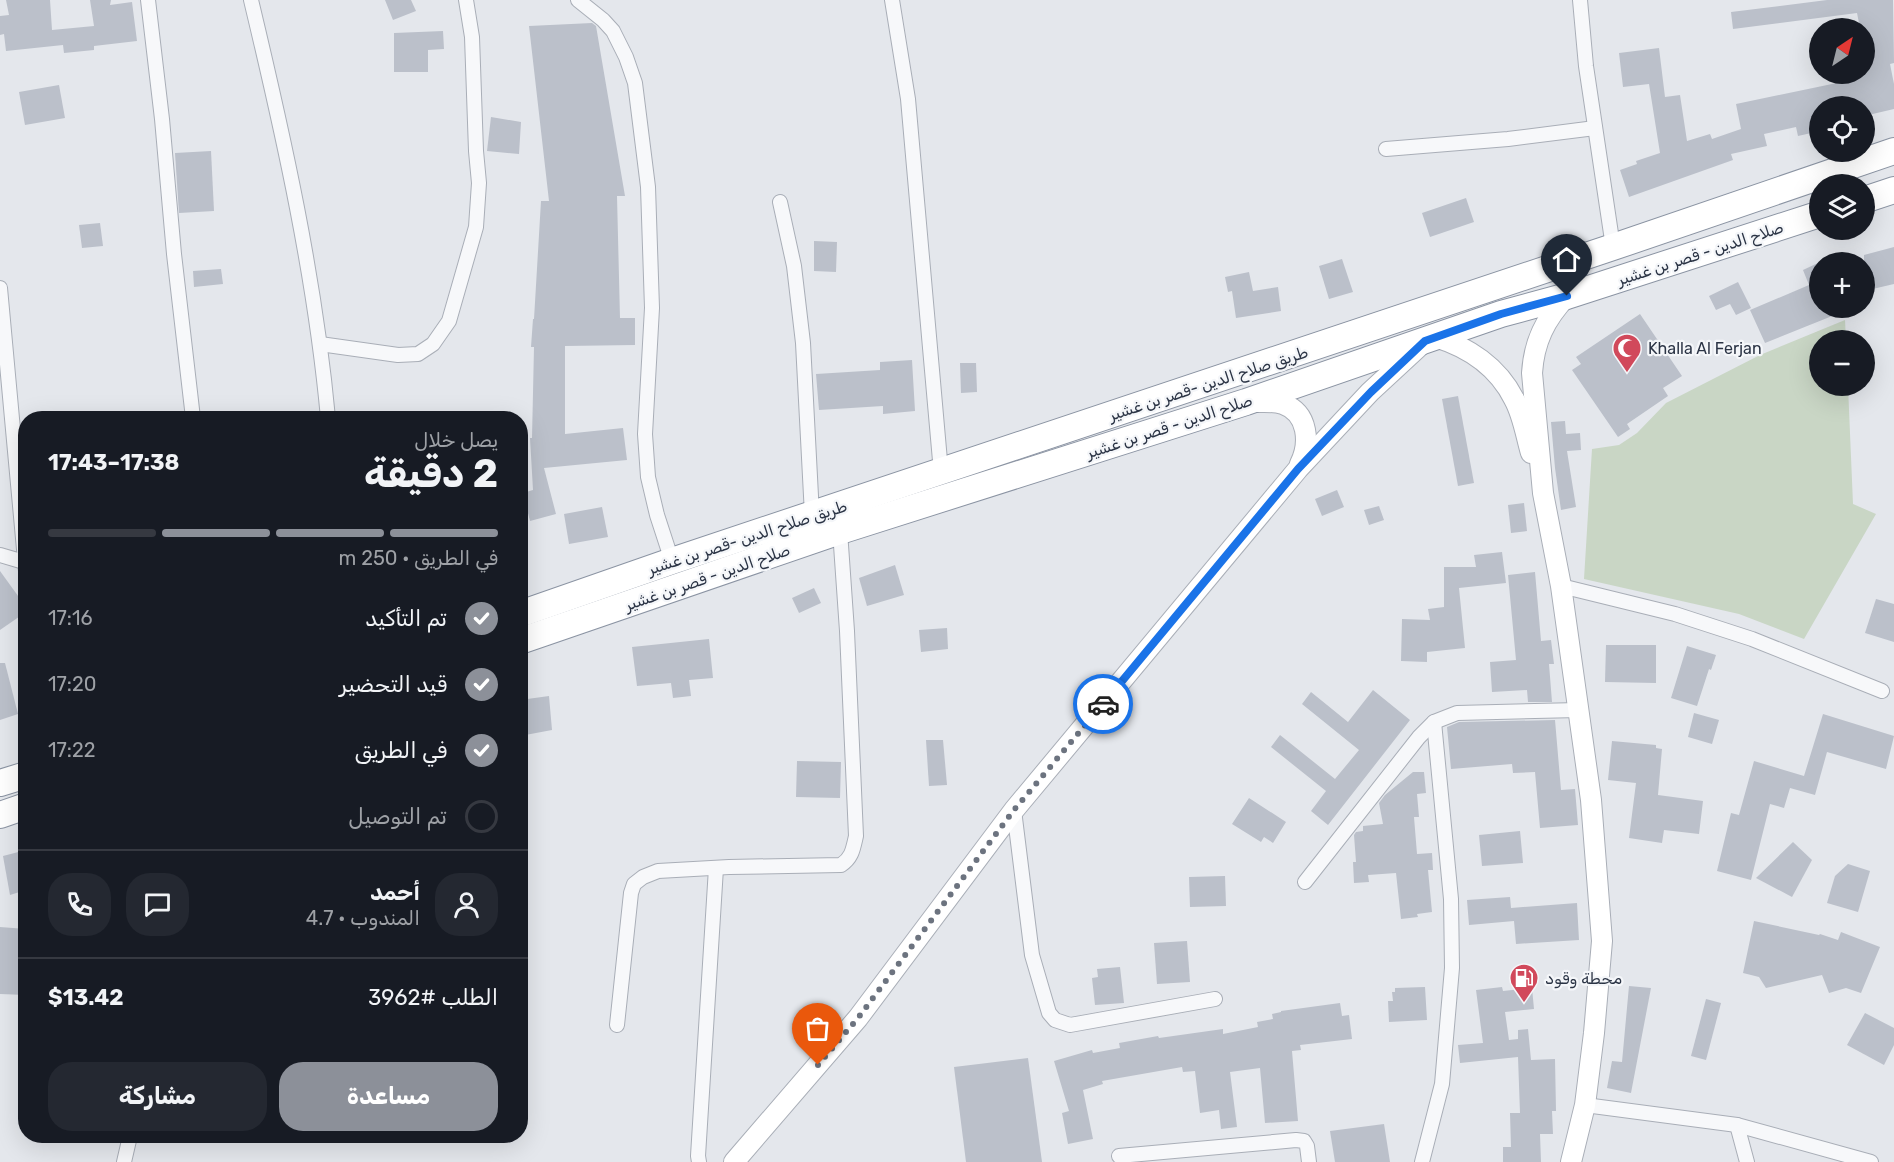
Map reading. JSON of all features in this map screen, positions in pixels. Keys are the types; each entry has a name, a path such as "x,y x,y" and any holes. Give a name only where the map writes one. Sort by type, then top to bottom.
{"highway":[{"name":"طريق صلاح الدين -قصر بن غشير","path":"528,611 672,561 1613,248 1894,150"},
{"path":"1875,196 1894,190"},
{"name":"صلاح الدين - قصر بن غشير","path":"528,638 840,531 1246,402 1501,314 1567,296 1809,218"},
{"path":"0,783 18,777"},
{"path":"0,815 18,809"}],"street":[{"path":"148,0 162,119 174,254 193,411"},
{"path":"251,0 282,131 307,260 327,411"},
{"path":"320,344 398,355 418,354 433,344 449,321 476,226 479,183 472,37 466,0"},
{"path":"578,0 603,20 613,32 626,57 635,83 648,187 652,308 645,434 648,477 672,561"},
{"path":"892,0 908,99 941,472"},
{"path":"1580,0 1595,128 1613,248"},
{"path":"1386,149 1508,139 1595,128"},
{"path":"780,202 794,266 803,343 812,515"},
{"path":"0,288 18,489"},
{"path":"1543,493 1532,373 1533,356 1545,323 1567,296"},
{"path":"734,1162 858,1018 1014,810 1298,469 1371,392 1430,339 1456,344 1476,355 1488,365 1516,401 1543,493 1561,586 1591,800 1602,941 1585,1105 1571,1162"},
{"path":"1246,402 1271,402 1285,405 1296,413 1304,424 1307,438 1306,452 1298,469"},
{"path":"617,1025 631,893 634,884 643,877 658,872 716,868 841,865 848,861 852,853 856,836 840,531"},
{"path":"0,555 18,564"},
{"path":"1561,586 1675,614 1752,639 1882,691"},
{"path":"1305,882 1419,737 1434,722 1457,713 1579,710"},
{"path":"1422,1162 1442,1084 1452,968 1451,899 1434,722"},
{"path":"1014,810 1032,955 1049,1013 1055,1020 1070,1024 1215,999"},
{"path":"699,1162 716,868"},
{"path":"1585,1105 1737,1125 1871,1162"},
{"path":"1737,1125 1747,1162"},
{"path":"1119,1156 1296,1140 1304,1141 1308,1146 1309,1162"},
{"path":"124,1162 128,1143"}],"green space":[{"path":"1845,320 1846,330 1821,330"},
{"path":"1809,335 1809,396 1848,396 1853,504 1876,514 1804,639 1739,614 1584,579 1592,449 1619,445 1637,433 1666,403 1760,355"}],"building":[{"path":"6,0 50,0 52,30 94,26 90,0 111,0 110,5 132,2 137,41 94,46 94,50 64,53 63,45 6,51 4,34 0,35 0,16 9,15"},
{"path":"385,0 411,0 416,11 393,20"},
{"path":"1827,0 1893,0 1894,63 1890,64 1894,84 1894,109 1875,113 1875,96 1809,96 1809,134 1798,136 1796,127 1764,134 1767,146 1731,154 1733,160 1629,197 1620,170 1637,164 1636,161 1660,153 1649,84 1623,87 1619,53 1659,48 1665,97 1680,95 1687,141 1710,134 1712,139 1741,129 1736,104 1832,84 1875,84 1875,18 1858,18 1857,13 1733,29 1731,12"},
{"path":"592,23 596,26 625,196 617,196 620,318 635,318 635,345 565,346 565,434 623,428 627,460 544,468 556,514 530,521 528,492 533,490 530,438 532,438 534,347 531,347 541,201 549,201 529,26"},
{"path":"443,31 444,49 428,50 428,72 394,72 394,33"},
{"path":"59,85 65,118 25,125 19,92"},
{"path":"491,117 521,122 519,154 487,151"},
{"path":"211,151 214,211 179,213 175,153"},
{"path":"1466,198 1474,222 1430,237 1422,213"},
{"path":"100,223 103,246 82,248 79,225"},
{"path":"814,241 837,242 836,272 814,271"},
{"path":"1894,247 1894,284 1875,288 1875,252"},
{"path":"1342,259 1353,292 1329,299 1319,266"},
{"path":"1809,267 1809,285 1803,270"},
{"path":"221,269 223,284 194,287 193,271"},
{"path":"1249,272 1253,291 1278,287 1281,311 1236,318 1232,291 1228,292 1225,277"},
{"path":"1738,282 1751,308 1736,315 1730,304 1716,310 1709,296"},
{"path":"1809,285 1809,318 1827,318 1765,343 1750,310"},
{"name":"Khalla Al Ferjan","path":"1640,314 1682,376 1663,388 1668,396 1627,424 1630,429 1618,437 1572,370 1581,364 1576,357"},
{"path":"912,360 915,411 883,414 883,406 819,410 816,374 880,370 880,362"},
{"path":"960,363 976,363 977,392 961,393"},
{"path":"1458,396 1474,483 1458,486 1442,399"},
{"path":"1565,421 1566,434 1580,433 1581,450 1567,451 1576,507 1561,510 1551,422"},
{"path":"1337,490 1344,507 1322,516 1315,499"},
{"path":"1524,503 1527,531 1511,533 1508,505"},
{"path":"1379,506 1384,520 1369,525 1364,510"},
{"path":"602,507 608,537 569,544 564,514"},
{"path":"1502,552 1506,583 1459,588 1465,648 1427,652 1427,662 1401,661 1402,619 1430,620 1428,609 1444,607 1444,567 1476,567 1474,555"},
{"path":"895,565 904,595 867,606 859,578"},
{"path":"0,571 18,596 18,618 0,630"},
{"path":"1535,572 1541,641 1551,640 1554,664 1549,664 1552,702 1528,702 1527,690 1492,692 1490,662 1516,660 1508,575"},
{"path":"814,588 821,603 799,613 792,598"},
{"path":"1876,599 1894,604 1894,642 1865,633"},
{"path":"947,628 948,649 921,652 919,630"},
{"path":"709,639 713,678 689,680 691,696 673,698 671,683 637,686 632,647"},
{"path":"1606,645 1656,645 1656,683 1605,682"},
{"path":"1687,646 1716,655 1697,706 1671,698"},
{"path":"0,663 5,663 18,714 0,720"},
{"path":"1373,690 1410,720 1328,825 1311,811 1326,791 1271,747 1280,735 1335,779 1359,750 1302,704 1311,692 1348,722"},
{"path":"549,696 552,730 528,734 528,699"},
{"path":"1694,713 1719,720 1712,744 1688,737"},
{"path":"1823,714 1894,736 1886,769 1827,752 1815,795 1790,788 1784,808 1770,804 1751,880 1717,871 1731,813 1739,815 1754,761 1804,776"},
{"path":"1555,720 1561,790 1575,789 1578,825 1540,828 1535,772 1513,773 1512,764 1451,769 1447,727 1459,722"},
{"path":"926,740 943,740 947,785 929,786"},
{"path":"1612,741 1656,745 1656,748 1662,749 1658,795 1703,801 1699,834 1664,830 1662,843 1629,838 1636,783 1608,780"},
{"path":"797,761 841,762 840,798 796,797"},
{"path":"1413,772 1424,772 1426,793 1417,794 1419,817 1414,817 1417,854 1432,853 1433,870 1428,870 1432,912 1401,919 1396,873 1368,875 1369,882 1354,883 1353,862 1356,862 1354,835 1356,832 1363,831 1363,826 1383,824 1379,803 1385,795"},
{"path":"1249,798 1286,822 1273,843 1264,837 1261,842 1232,824"},
{"path":"1520,831 1523,863 1482,866 1479,835"},
{"path":"1793,842 1812,860 1792,897 1756,878"},
{"path":"18,852 18,892 10,895 3,856"},
{"path":"1848,864 1870,871 1858,912 1827,903 1835,876"},
{"path":"1225,876 1226,906 1190,907 1189,877"},
{"path":"1510,897 1511,908 1577,903 1579,940 1516,944 1514,921 1469,925 1467,900"},
{"path":"1754,921 1820,934 1838,940 1841,932 1880,947 1861,993 1846,988 1829,993 1822,975 1766,988 1759,977 1743,973"},
{"path":"0,927 18,928 18,995 0,994"},
{"path":"1187,941 1190,982 1157,984 1154,943"},
{"path":"1120,967 1124,1003 1095,1005 1092,978 1098,977 1097,969"},
{"path":"1629,986 1651,988 1631,1093 1607,1088 1612,1061 1622,1062"},
{"path":"1425,987 1427,1020 1389,1022 1388,1001 1393,1001 1392,992 1395,992 1395,988"},
{"path":"1502,987 1503,991 1532,988 1534,1009 1505,1012 1509,1040 1518,1039 1518,1030 1528,1029 1531,1060 1555,1059 1556,1111 1552,1111 1553,1134 1540,1134 1541,1162 1503,1162 1503,1147 1511,1147 1510,1113 1520,1113 1518,1057 1460,1063 1458,1045 1483,1043 1476,990"},
{"path":"1706,999 1721,1003 1706,1060 1691,1056"},
{"path":"1340,1003 1342,1016 1349,1015 1352,1039 1300,1045 1301,1050 1292,1051 1298,1121 1265,1123 1260,1068 1230,1072 1237,1127 1221,1129 1219,1110 1200,1113 1195,1071 1183,1072 1182,1067 1102,1081 1103,1084 1083,1090 1093,1139 1068,1144 1062,1113 1069,1111 1054,1061 1092,1050 1093,1053 1120,1048 1119,1043 1158,1036 1159,1038 1223,1029 1223,1034 1258,1027 1257,1022 1273,1019 1272,1014 1281,1011"},
{"path":"1865,1013 1894,1028 1894,1045 1884,1065 1847,1045"},
{"path":"1028,1058 1042,1162 966,1162 954,1067"},
{"path":"1384,1124 1390,1162 1335,1162 1330,1131"}],"way so far":[{"path":"818,1065 858,1018 1014,810 1103,704"}],"place":[{"name":"Khalla Al Ferjan","path":"1627,374"},
{"name":"محطة وقود","path":"1524,1004"}],"route":[{"path":"1103,704 1298,469 1371,392 1425,341 1501,314 1567,296"}]}
